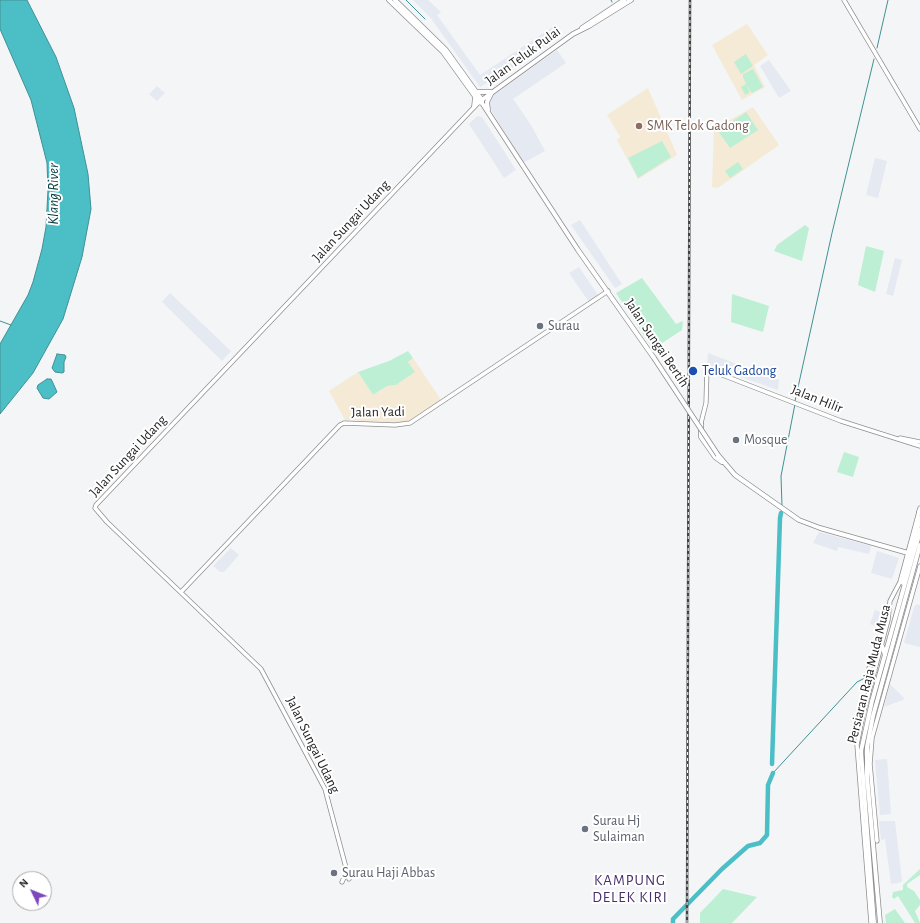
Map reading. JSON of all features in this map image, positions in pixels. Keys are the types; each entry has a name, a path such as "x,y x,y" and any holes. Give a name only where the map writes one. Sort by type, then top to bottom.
{"highway":[{"name":"Persiaran Raja Muda Musa","path":"918,544 920,530"}],"main road":[{"name":"Jalan Teluk Pulai","path":"481,102 492,92 598,16 624,0"},
{"name":"Jalan Teluk Pulai","path":"580,30 631,0"},
{"name":"Jalan Sungai Bertih","path":"391,1 444,52 475,92 578,250 608,291 733,474 784,511 804,522 908,553"},
{"path":"598,16 602,17 617,9"},
{"path":"486,109 474,107 476,102 475,92 492,92"},
{"path":"488,113 487,102 492,92"},
{"path":"701,423 701,437 715,457 724,462"},
{"path":"898,607 920,518"},
{"name":"Persiaran Raja Muda Musa","path":"872,923 861,751 867,718 898,607 918,544"},
{"name":"Persiaran Raja Muda Musa","path":"880,923 866,760 873,716 889,666 913,571 918,544"},
{"path":"913,571 920,555"},
{"path":"882,646 885,655"}],"street":[{"path":"844,0 920,129"},
{"name":"Jalan Sungai Udang","path":"349,879 325,789 267,679 257,664 96,512 95,508 96,505 474,107 481,102"},
{"name":"Jalan Yadi","path":"181,592 340,425 344,423 395,425 410,423 608,291"},
{"name":"Jalan Hilir","path":"701,423 706,403 707,369 847,423 920,442"},
{"name":"Jalan Hilir","path":"901,438 920,446"},
{"path":"872,923 857,745 863,714 882,646 889,615 890,601 900,582 920,510"},
{"path":"877,841 870,764 872,738 889,666 920,566"},
{"path":"871,661 884,637"},
{"path":"869,668 875,671"},
{"path":"342,882 346,872"}],"shaded area":[{"path":"413,0 428,0 441,12 437,15 480,75 554,26 560,35 517,65 480,87 430,17"},
{"path":"747,24 768,55 754,65 765,87 742,100 712,45"},
{"path":"557,50 566,63 513,99 531,125 545,151 523,163 488,105 492,96"},
{"path":"769,60 791,91 779,98 760,66"},
{"path":"157,86 165,93 157,101 149,94"},
{"name":"SMK Telok Gadong","path":"648,88 677,155 638,179 617,140 620,137 607,115"},
{"path":"753,107 779,145 718,188 712,187 714,129"},
{"path":"477,116 482,117 516,170 504,178 469,124"},
{"path":"875,158 887,161 878,198 866,195"},
{"path":"580,220 622,284 615,288 571,225"},
{"path":"895,258 902,260 893,296 886,294"},
{"path":"579,267 598,295 589,302 569,273"},
{"path":"170,293 231,351 222,361 162,302"},
{"path":"708,353 779,380 778,390 707,365"},
{"path":"413,358 441,400 405,423 345,420 329,391 358,372 373,395 387,386 396,385 415,372 408,362"},
{"path":"819,532 871,546 869,554 838,547 837,551 813,543"},
{"path":"231,548 239,555 224,572 220,572 213,566"},
{"path":"877,551 899,558 892,579 871,573"},
{"path":"917,604 920,605 920,647 904,643 914,607"},
{"path":"875,610 882,613 878,627 870,624"},
{"path":"890,684 905,699 884,707"},
{"path":"887,759 891,814 880,815 875,760"},
{"path":"879,821 895,821 902,881 898,883 891,884 885,839 881,840"}],"green space":[{"path":"746,54 753,66 741,74 734,62"},
{"path":"753,69 763,87 752,93 746,84 743,74"},
{"path":"746,84 750,92 745,95 741,87"},
{"path":"746,112 758,130 730,148 718,131"},
{"path":"662,141 671,157 638,178 628,158"},
{"path":"738,162 743,169 730,178 725,171"},
{"path":"805,225 809,228 802,261 774,251 777,245"},
{"path":"866,246 884,251 875,292 858,285"},
{"path":"642,278 676,324 683,321 682,330 653,349 616,293"},
{"path":"732,294 769,306 763,332 731,322"},
{"path":"408,351 413,358 408,362 415,372 396,385 387,386 373,395 358,372 389,361"},
{"path":"844,452 859,457 853,477 837,472"},
{"path":"920,869 920,875 907,884 907,887 914,891 920,900 920,905 915,911 920,923 915,923 898,896 894,899 892,897 893,892 903,890 903,885"},
{"path":"723,889 757,897 732,923 700,923 700,913"},
{"path":"895,909 905,923 886,923 885,915"}],"water":[{"name":"Klang River","path":"0,0 27,0 56,57 74,108 88,174 91,209 82,257 63,319 33,373 0,414 0,344 28,295 33,282 46,227 48,190 47,163 31,100 0,29"},
{"path":"57,354 65,355 66,357 64,362 64,372 62,373 55,372 52,368"},
{"path":"47,379 51,379 57,392 49,399 43,398 37,388 38,385"}],"waterway":[{"path":"406,0 425,19"},
{"path":"877,48 888,0"},
{"path":"795,401 832,233 874,59"},
{"path":"0,321 11,325"},
{"path":"782,506 781,476 795,404"},
{"path":"772,764 781,513"},
{"path":"773,773 857,682 869,676"},
{"path":"673,923 673,919 722,869 748,846 760,843 767,835 768,785 773,773"}],"railway":[{"path":"687,923 690,0"}],"place":[{"name":"SMK Telok Gadong","path":"639,126"},
{"name":"Surau","path":"540,326"},
{"name":"Teluk Gadong","path":"693,371"},
{"name":"Mosque","path":"736,440"},
{"name":"Surau Hj Sulaiman","path":"585,829"},
{"name":"Surau Haji Abbas","path":"334,873"}],"district":[{"name":"KAMPUNG DELEK KIRI","path":"630,888"}]}
